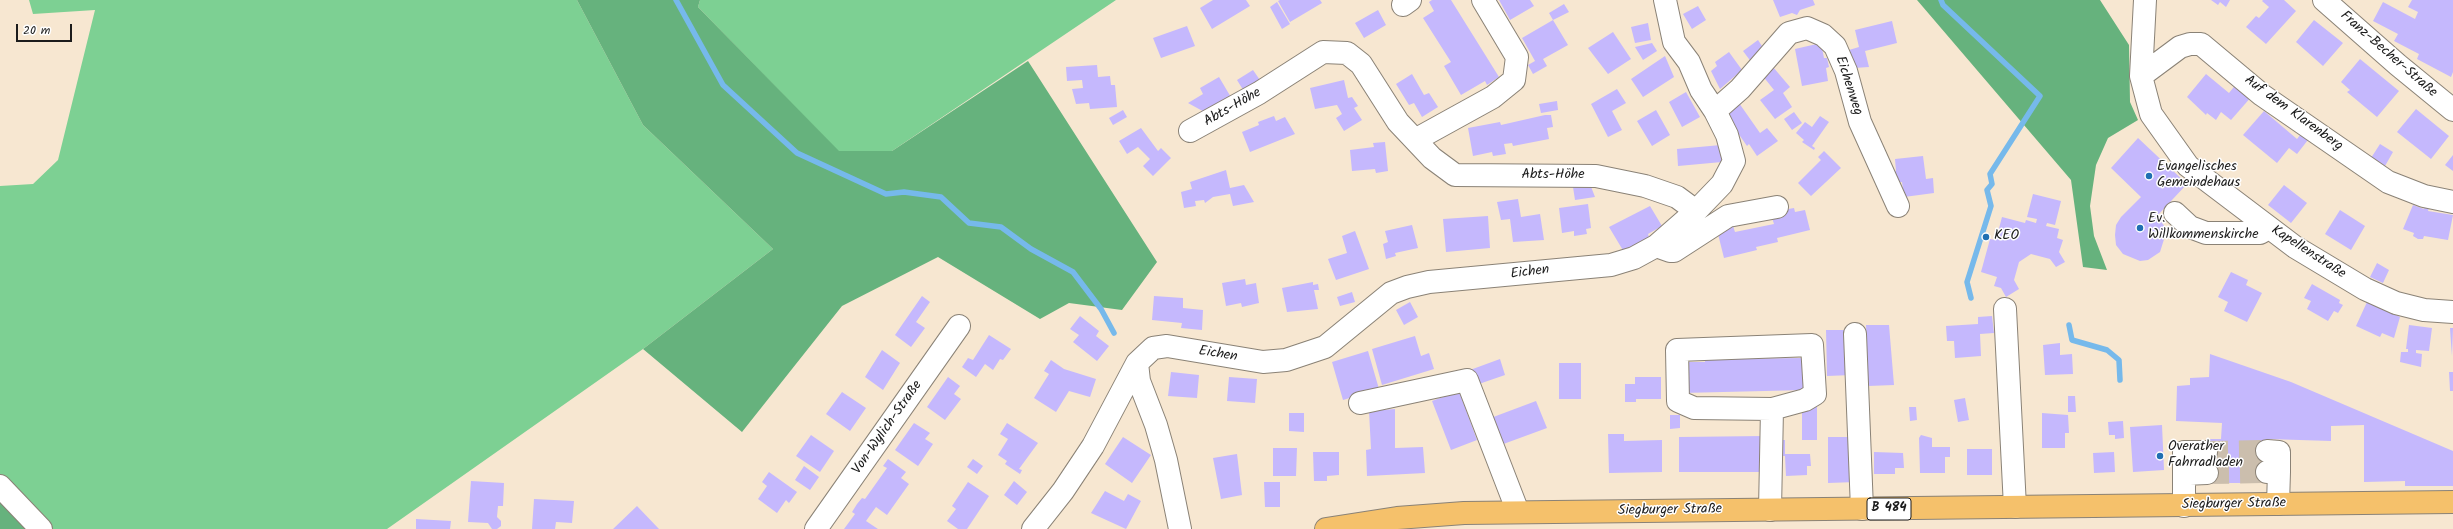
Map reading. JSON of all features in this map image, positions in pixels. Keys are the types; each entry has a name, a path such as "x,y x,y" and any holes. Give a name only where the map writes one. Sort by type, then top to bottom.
{"main road":[{"name":"Siegburger Straße","path":"1326,529 1397,518 1518,512 2453,502"}],"street":[{"path":"1415,140 1493,97 1514,80 1517,57 1483,0"},
{"name":"Eichen","path":"1032,529 1063,491 1093,446 1131,372 1153,348 1167,346 1249,360 1286,360 1325,347 1391,293 1407,287 1458,279 1611,265 1634,258 1656,246 1696,211 1722,184 1734,161 1727,135 1715,111 1701,90 1689,62 1674,42 1665,0"},
{"name":"Kapellenstraße","path":"2145,0 2141,76 2151,114 2188,166 2269,228 2316,261 2365,289 2396,303 2424,310 2453,312"},
{"name":"Franz-Becher-Straße","path":"2324,0 2398,65 2453,110"},
{"name":"Eichenweg","path":"1715,111 1740,89 1789,33 1807,28 1823,35 1835,46 1846,70 1860,122 1898,206"},
{"name":"Auf dem Klarenberg","path":"2141,76 2180,48 2190,44 2201,44 2262,95 2388,182 2424,196 2453,202"},
{"name":"Abts-Höhe","path":"1190,131 1259,93 1322,52 1347,53 1361,64 1398,122 1432,158 1455,175 1596,176 1645,186 1677,196 1696,211"},
{"path":"1656,246 1670,252 1674,251 1728,216 1777,208"},
{"path":"2174,213 2190,227 2206,233 2260,233 2269,228"},
{"path":"2005,309 2015,507"},
{"name":"Von-Wylich-Straße","path":"816,529 959,326"},
{"path":"1855,334 1862,509"},
{"path":"1812,345 1815,394 1805,400 1772,409 1694,408 1678,400 1677,350 1812,345"},
{"path":"1131,372 1139,381 1156,424 1166,460 1180,529"},
{"path":"1360,403 1467,380 1518,512"},
{"path":"1770,510 1772,409"},
{"path":"2184,506 2184,474 2207,462"},
{"path":"2271,465 2278,504"},
{"path":"0,486 41,529"}],"green space":[{"path":"29,0 577,0 643,125 773,249 643,349 387,529 41,529 0,486 0,186 33,184 58,160 95,10 33,14"},
{"path":"577,0 700,0 698,7 839,151 892,151 1028,61 1157,262 1122,310 1069,303 1040,319 938,257 842,306 742,432 643,349 773,249 643,125"},
{"path":"700,0 1116,0 892,151 838,151 698,7"},
{"path":"1917,0 2100,0 2129,45 2130,102 2138,120 2108,138 2096,165 2090,206 2094,236 2107,270 2083,267 2071,180"},
{"path":"0,486 41,529 0,529"}],"building":[{"path":"1213,0 1246,0 1250,6 1212,29 1200,8"},
{"path":"1320,0 1322,3 1290,22 1278,1"},
{"path":"1432,0 1451,0 1499,77 1487,85 1485,81 1461,95 1444,66 1451,62 1423,18 1434,11 1429,2"},
{"path":"1499,0 1530,0 1534,6 1510,20"},
{"path":"1773,0 1813,0 1815,5 1800,10 1797,15 1792,13 1780,17"},
{"path":"2211,0 2230,0 2226,7 2220,2 2218,5"},
{"path":"2284,0 2296,11 2266,44 2246,27 2256,16 2259,18 2269,7 2262,1"},
{"path":"2412,0 2453,0 2453,72 2451,77 2417,59 2419,54 2394,41 2398,34 2373,21 2383,2 2415,19 2418,12 2408,7"},
{"path":"1277,2 1290,24 1282,29 1270,7"},
{"path":"1564,4 1569,12 1553,20 1549,13"},
{"path":"1698,6 1706,20 1692,29 1683,14"},
{"path":"1378,10 1386,25 1364,38 1355,23"},
{"path":"1553,20 1568,45 1543,59 1547,66 1533,74 1528,65 1535,61 1522,38"},
{"path":"2314,20 2343,43 2323,66 2296,42"},
{"path":"1892,21 1897,43 1865,51 1869,67 1854,68 1849,50 1859,47 1855,30"},
{"path":"1648,23 1651,40 1635,43 1631,27"},
{"path":"1187,26 1195,46 1161,58 1153,38"},
{"path":"1613,32 1631,59 1608,74 1588,48"},
{"path":"1758,40 1766,52 1752,63 1743,51"},
{"path":"1652,43 1657,51 1643,60 1635,47"},
{"path":"1821,43 1824,58 1827,58 1829,67 1826,68 1828,81 1802,86 1795,49"},
{"path":"1729,52 1742,70 1720,89 1711,71 1717,66 1715,62"},
{"path":"1665,56 1674,77 1643,97 1631,79"},
{"path":"2360,59 2399,91 2377,117 2347,92 2350,90 2341,82"},
{"path":"1097,65 1098,77 1110,76 1111,85 1115,85 1117,107 1090,109 1089,103 1076,104 1072,89 1083,88 1082,80 1067,81 1066,67"},
{"path":"1773,67 1790,87 1783,93 1792,107 1775,119 1760,100 1774,90 1762,75"},
{"path":"1253,70 1262,83 1245,93 1237,80"},
{"path":"1412,74 1424,95 1429,93 1438,107 1422,117 1414,103 1409,105 1396,84"},
{"path":"2206,74 2229,93 2237,83 2252,96 2231,120 2221,112 2216,120 2207,113 2206,115 2187,97"},
{"path":"1219,77 1232,99 1208,114 1188,103 1203,94 1200,88"},
{"path":"1344,80 1348,98 1352,97 1358,106 1354,108 1362,120 1344,131 1336,118 1342,114 1337,105 1315,109 1310,88"},
{"path":"1617,89 1626,103 1612,111 1622,130 1608,137 1591,104"},
{"path":"1686,92 1700,117 1682,127 1669,102"},
{"path":"1557,101 1558,110 1541,113 1539,104"},
{"path":"1739,103 1760,133 1767,128 1778,141 1757,156 1749,144 1747,146 1724,113"},
{"path":"2416,109 2449,136 2431,159 2397,132"},
{"path":"1123,110 1127,117 1113,125 1109,118"},
{"path":"1656,110 1670,135 1652,146 1637,121"},
{"path":"2264,111 2297,139 2304,130 2311,136 2297,154 2289,148 2277,163 2243,135"},
{"path":"1794,112 1802,123 1792,130 1784,119"},
{"path":"1551,115 1553,127 1547,128 1549,139 1513,146 1512,143 1504,144 1506,154 1493,156 1492,152 1473,156 1468,128 1500,122 1501,125"},
{"path":"1274,116 1276,121 1285,117 1295,134 1250,152 1242,132 1259,125 1258,122"},
{"path":"1820,116 1829,122 1812,146 1815,148 1814,150 1802,142 1804,140 1796,133 1805,122 1812,127"},
{"path":"1141,128 1158,151 1161,148 1171,158 1153,176 1143,166 1150,159 1138,147 1127,154 1119,141"},
{"path":"2138,138 2187,184 2157,216 2165,227 2166,233 2160,252 2148,260 2140,261 2123,254 2116,245 2115,235 2116,225 2121,217 2141,197 2111,168"},
{"path":"1385,142 1388,171 1376,173 1375,169 1352,171 1350,150 1374,147 1373,143"},
{"path":"2380,144 2393,152 2385,166 2371,158"},
{"path":"1721,145 1722,162 1678,166 1677,149"},
{"path":"1824,151 1841,168 1811,196 1798,183 1821,160 1818,157"},
{"path":"2453,155 2453,171 2445,165"},
{"path":"1923,156 1926,179 1933,178 1934,193 1904,197 1902,182 1894,183 1892,172 1896,171 1895,159"},
{"path":"1226,170 1230,188 1244,185 1254,202 1233,206 1230,194 1213,197 1205,203 1204,200 1195,201 1196,206 1184,208 1181,192 1192,189 1190,182"},
{"path":"1590,184 1595,197 1575,200 1573,187"},
{"path":"2284,185 2307,203 2291,223 2268,205"},
{"path":"2033,194 2061,201 2055,225 2047,223 2046,226 2059,229 2057,238 2063,240 2059,252 2065,262 2056,267 2050,259 2031,254 2019,262 2014,280 2019,289 2006,297 2001,288 1994,286 1997,277 1981,272 1990,239 1996,240 2002,217 2025,223 2026,220 2036,223 2037,219 2027,217"},
{"path":"1518,199 1521,217 1540,214 1544,240 1513,242 1510,219 1501,220 1497,202"},
{"path":"1588,204 1591,228 1586,229 1587,234 1574,236 1574,231 1562,233 1559,208"},
{"path":"2413,205 2424,209 2425,206 2429,207 2428,211 2453,215 2448,240 2424,236 2423,239 2418,239 2413,236 2414,233 2403,229"},
{"path":"1650,206 1662,226 1648,234 1649,237 1624,252 1609,227"},
{"path":"1794,208 1795,212 1805,210 1810,230 1777,238 1778,242 1756,247 1757,250 1724,258 1717,230 1733,226 1735,232 1774,224 1772,218 1783,210"},
{"path":"2340,210 2365,226 2351,250 2325,234"},
{"path":"1488,216 1490,248 1446,252 1443,219"},
{"path":"1412,225 1418,248 1395,253 1396,256 1386,259 1383,244 1388,242 1385,231"},
{"path":"1355,231 1369,269 1336,280 1328,259 1347,253 1342,236"},
{"path":"2377,263 2389,270 2383,283 2370,277"},
{"path":"2231,272 2248,280 2246,285 2262,293 2247,322 2224,311 2228,302 2218,297"},
{"path":"1245,279 1246,285 1256,283 1259,303 1242,307 1241,303 1226,306 1222,283"},
{"path":"1313,282 1313,285 1318,284 1319,290 1314,290 1318,309 1287,312 1282,288"},
{"path":"2312,284 2340,300 2339,303 2343,305 2338,313 2334,311 2328,321 2307,309 2311,301 2304,298"},
{"path":"1352,292 1355,302 1340,306 1337,297"},
{"path":"922,296 930,302 916,322 925,328 911,347 895,335"},
{"path":"1154,296 1183,298 1183,308 1203,310 1202,330 1181,328 1182,323 1152,320"},
{"path":"1410,302 1418,317 1404,325 1396,310"},
{"path":"2367,302 2400,317 2394,338 2382,333 2380,337 2356,326"},
{"path":"1080,316 1099,331 1096,336 1109,346 1097,361 1073,342 1079,335 1070,329"},
{"path":"1992,316 1994,333 1980,334 1981,356 1955,358 1954,341 1947,341 1946,326 1978,324 1978,317"},
{"path":"1866,325 1889,325 1894,385 1868,386"},
{"path":"2409,325 2432,328 2429,351 2416,350 2416,353 2422,354 2421,367 2400,362 2401,352 2408,352 2408,349 2406,349"},
{"path":"2450,328 2453,328 2452,356 2451,343"},
{"path":"1826,330 1851,330 1852,375 1827,376"},
{"path":"989,335 1011,349 1003,360 1000,359 993,370 985,364 976,377 962,367 968,358 973,360"},
{"path":"1415,336 1421,356 1429,353 1434,369 1382,385 1372,349"},
{"path":"2060,343 2060,355 2072,354 2073,374 2045,375 2043,345"},
{"path":"882,350 900,363 883,390 865,377"},
{"path":"1368,351 1379,389 1343,400 1332,362"},
{"path":"2210,354 2291,382 2453,451 2453,486 2405,486 2405,481 2364,482 2364,425 2331,426 2331,441 2268,439 2267,483 2208,483 2207,439 2221,439 2222,423 2176,421 2177,386 2190,385 2190,378 2209,377"},
{"path":"1805,358 1806,390 1682,393 1682,362 1705,362 1705,359"},
{"path":"1500,359 1505,375 1476,385 1470,370"},
{"path":"1051,360 1064,369 1096,379 1090,397 1069,391 1056,412 1034,398 1049,374 1044,371"},
{"path":"1559,363 1581,363 1581,399 1559,399"},
{"path":"1171,372 1199,375 1197,398 1168,396"},
{"path":"2449,372 2453,372 2453,391 2450,391"},
{"path":"948,377 960,386 954,394 961,399 945,420 927,407"},
{"path":"1229,377 1257,379 1255,403 1227,401"},
{"path":"1635,377 1661,377 1661,399 1636,399 1636,402 1625,402 1625,384 1635,384"},
{"path":"1459,391 1477,440 1451,450 1432,401"},
{"path":"842,392 866,408 850,431 826,414"},
{"path":"2068,396 2075,396 2076,412 2068,412"},
{"path":"1965,398 1969,420 1958,422 1954,400"},
{"path":"1536,401 1547,428 1498,446 1488,419"},
{"path":"1802,407 1817,407 1817,440 1802,440"},
{"path":"1909,407 1916,407 1917,420 1910,421"},
{"path":"1395,409 1395,448 1423,447 1425,473 1367,476 1366,450 1371,449 1369,411"},
{"path":"1289,413 1304,413 1304,432 1289,431"},
{"path":"2042,413 2068,415 2069,433 2065,433 2065,448 2042,448"},
{"path":"1670,415 1680,415 1680,428 1670,429"},
{"path":"2123,421 2124,438 2115,439 2115,435 2109,435 2108,422"},
{"path":"914,423 930,433 925,439 933,444 918,466 895,450"},
{"path":"1007,423 1038,443 1019,469 1022,470 1020,474 1005,464 1007,461 998,455 1008,439 1000,434"},
{"path":"2162,425 2164,470 2133,472 2130,427"},
{"path":"1608,434 1624,434 1624,441 1662,440 1662,472 1609,473"},
{"path":"811,435 834,451 820,472 796,456"},
{"path":"1921,435 1932,438 1932,447 1950,447 1950,457 1945,457 1945,473 1920,473 1919,438"},
{"path":"1764,436 1764,472 1679,472 1679,437"},
{"path":"1123,437 1151,455 1132,483 1105,464"},
{"path":"1828,437 1856,437 1856,482 1828,483"},
{"path":"1777,440 1785,440 1785,454 1810,454 1811,466 1807,466 1807,475 1786,476 1785,456 1777,456"},
{"path":"1273,448 1297,448 1296,476 1273,476"},
{"path":"1967,449 1992,449 1992,475 1967,475"},
{"path":"1313,452 1339,452 1339,475 1327,476 1327,481 1314,481"},
{"path":"1874,452 1903,453 1904,468 1895,468 1895,474 1874,474"},
{"path":"2114,452 2115,472 2094,473 2093,453"},
{"path":"1237,454 1242,495 1221,499 1213,458"},
{"path":"888,459 906,472 901,478 909,484 887,515 876,507 866,521 878,529 844,529 855,514 852,512 857,504 862,498 865,499 887,468 883,466"},
{"path":"973,459 983,466 977,474 967,467"},
{"path":"804,466 819,477 810,490 795,480"},
{"path":"769,472 797,492 789,503 786,500 777,513 758,499 767,486 762,482"},
{"path":"471,481 504,483 503,506 498,506 497,517 501,521 501,526 497,529 492,529 488,523 468,522"},
{"path":"1014,481 1027,492 1017,505 1004,495"},
{"path":"968,482 989,496 967,529 958,529 947,521 956,509 952,506"},
{"path":"1264,482 1280,482 1280,507 1265,507"},
{"path":"1105,491 1124,501 1128,494 1141,501 1126,529 1091,513"},
{"path":"534,499 574,501 572,523 556,522 555,529 532,529"},
{"path":"637,506 659,529 613,529"},
{"path":"416,519 451,521 450,529 416,529"}],"waterway":[{"path":"676,0 723,85 797,153 886,194 904,192 941,197 969,223 1001,227 1031,249 1073,272 1101,309 1114,333"},
{"path":"1941,0 1943,5 2040,96 1990,174 1992,184 1987,190 1991,206 1967,282 1971,298"},
{"path":"2069,325 2072,340 2107,350 2119,360 2120,380"}],"tunnel":[{"path":"2206,452 2267,451"},
{"path":"2207,473 2267,472"}],"place":[{"name":"Evangelisches Gemeindehaus","path":"2149,176"},
{"name":"Ev. Willkommenskirche","path":"2140,228"},
{"name":"KEO","path":"1986,237"},
{"name":"Overather Fahrradladen","path":"2160,456"}]}
